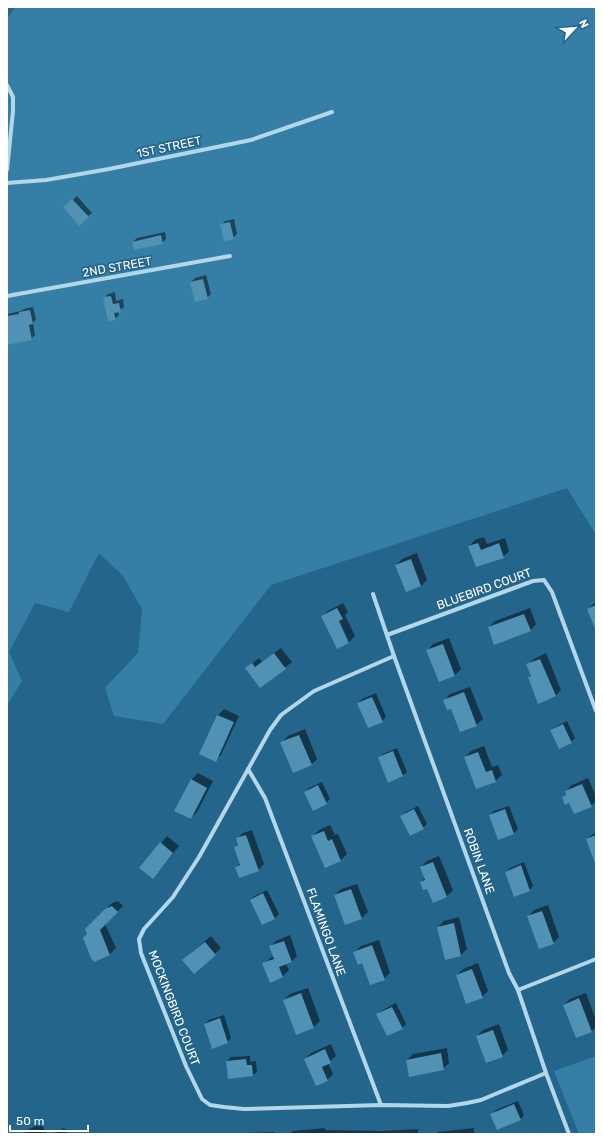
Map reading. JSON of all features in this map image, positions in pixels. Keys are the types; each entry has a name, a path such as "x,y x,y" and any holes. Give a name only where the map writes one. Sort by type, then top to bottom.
{"street":[{"path":"7,85 12,97 13,111 7,170"},
{"name":"1ST STREET","path":"7,183 46,180 101,171 250,140 332,112"},
{"name":"2ND STREET","path":"7,296 230,256"},
{"name":"BLUEBIRD COURT","path":"387,635 533,581 544,580 552,592 596,712"},
{"name":"ROBIN LANE","path":"373,594 509,973 518,990 546,1073 569,1134"},
{"name":"MOCKINGBIRD COURT","path":"394,656 314,690 282,715 270,730 199,857 173,897 144,929 138,939 141,954 186,1066 202,1099 210,1105 244,1109 381,1105 448,1106 481,1100 546,1073"},
{"name":"FLAMINGO LANE","path":"248,769 265,798 381,1105"},
{"path":"518,990 596,959"}],"shaded area":[{"path":"15,7 596,7 596,535 567,488 271,585 163,724 114,716 105,688 138,653 142,609 123,576 99,553 69,612 35,603 9,652 22,681 7,705 7,19"},
{"path":"596,1056 596,1134 579,1134 554,1071"}],"building":[{"path":"72,199 89,217 79,226 63,207"},
{"path":"230,222 234,239 224,241 220,224"},
{"path":"161,235 163,244 134,250 132,242"},
{"path":"203,279 208,299 195,302 190,282"},
{"path":"111,296 113,304 119,303 121,312 114,313 116,320 108,321 103,297"},
{"path":"30,310 33,324 29,325 32,340 7,345 7,316"},
{"path":"478,543 481,550 499,543 504,558 476,567 468,546"},
{"path":"411,559 421,586 406,592 395,565"},
{"path":"596,605 596,631 587,609"},
{"path":"337,608 343,619 339,621 349,643 337,649 321,616"},
{"path":"524,614 531,631 494,645 488,627"},
{"path":"443,644 455,676 439,682 426,650"},
{"path":"274,653 286,669 260,688 245,668 252,663 255,667"},
{"path":"540,659 556,696 538,704 528,677 531,676 526,664"},
{"path":"464,692 477,726 460,732 451,709 447,710 443,700"},
{"path":"372,697 383,722 368,728 357,703"},
{"path":"217,715 234,722 216,762 199,754"},
{"path":"563,724 572,743 559,749 550,730"},
{"path":"299,735 312,765 293,773 280,742"},
{"path":"393,751 403,776 388,783 378,757"},
{"path":"478,752 486,772 492,770 496,782 476,789 464,757"},
{"path":"191,779 207,788 191,819 174,811"},
{"path":"582,784 592,807 574,814 569,803 565,805 562,797 566,795 565,791"},
{"path":"318,785 327,804 313,811 304,792"},
{"path":"414,809 424,829 410,836 400,816"},
{"path":"505,809 514,834 498,840 489,815"},
{"path":"324,831 328,841 332,839 341,861 325,868 311,836"},
{"path":"246,835 259,871 239,878 235,867 240,865 234,847 238,845 236,838"},
{"path":"596,835 596,863 595,863 586,839"},
{"path":"160,842 173,853 153,879 139,868"},
{"path":"433,862 447,897 433,903 427,889 423,890 420,882 425,880 420,867"},
{"path":"521,865 530,891 514,897 505,872"},
{"path":"351,889 362,919 345,925 334,895"},
{"path":"263,893 275,919 262,925 250,900"},
{"path":"112,906 118,912 100,930 110,955 94,962 83,938 87,934 85,929 105,909"},
{"path":"542,911 554,944 539,949 527,916"},
{"path":"454,923 461,956 445,960 437,927"},
{"path":"284,941 292,962 279,967 283,977 270,983 262,963 274,959 269,946"},
{"path":"205,942 216,955 194,974 182,960"},
{"path":"372,945 385,980 370,985 362,963 358,965 353,952"},
{"path":"472,969 483,998 466,1004 456,975"},
{"path":"301,993 314,1028 296,1035 283,1000"},
{"path":"579,998 592,1032 576,1038 563,1005"},
{"path":"392,1007 403,1029 387,1036 376,1014"},
{"path":"220,1018 228,1043 212,1049 204,1024"},
{"path":"493,1030 503,1057 486,1063 476,1036"},
{"path":"325,1049 331,1063 322,1067 328,1081 316,1086 304,1059"},
{"path":"441,1053 444,1070 409,1077 406,1060"},
{"path":"246,1059 247,1065 252,1065 253,1076 228,1079 226,1061"},
{"path":"514,1104 521,1120 497,1130 490,1114"}]}
